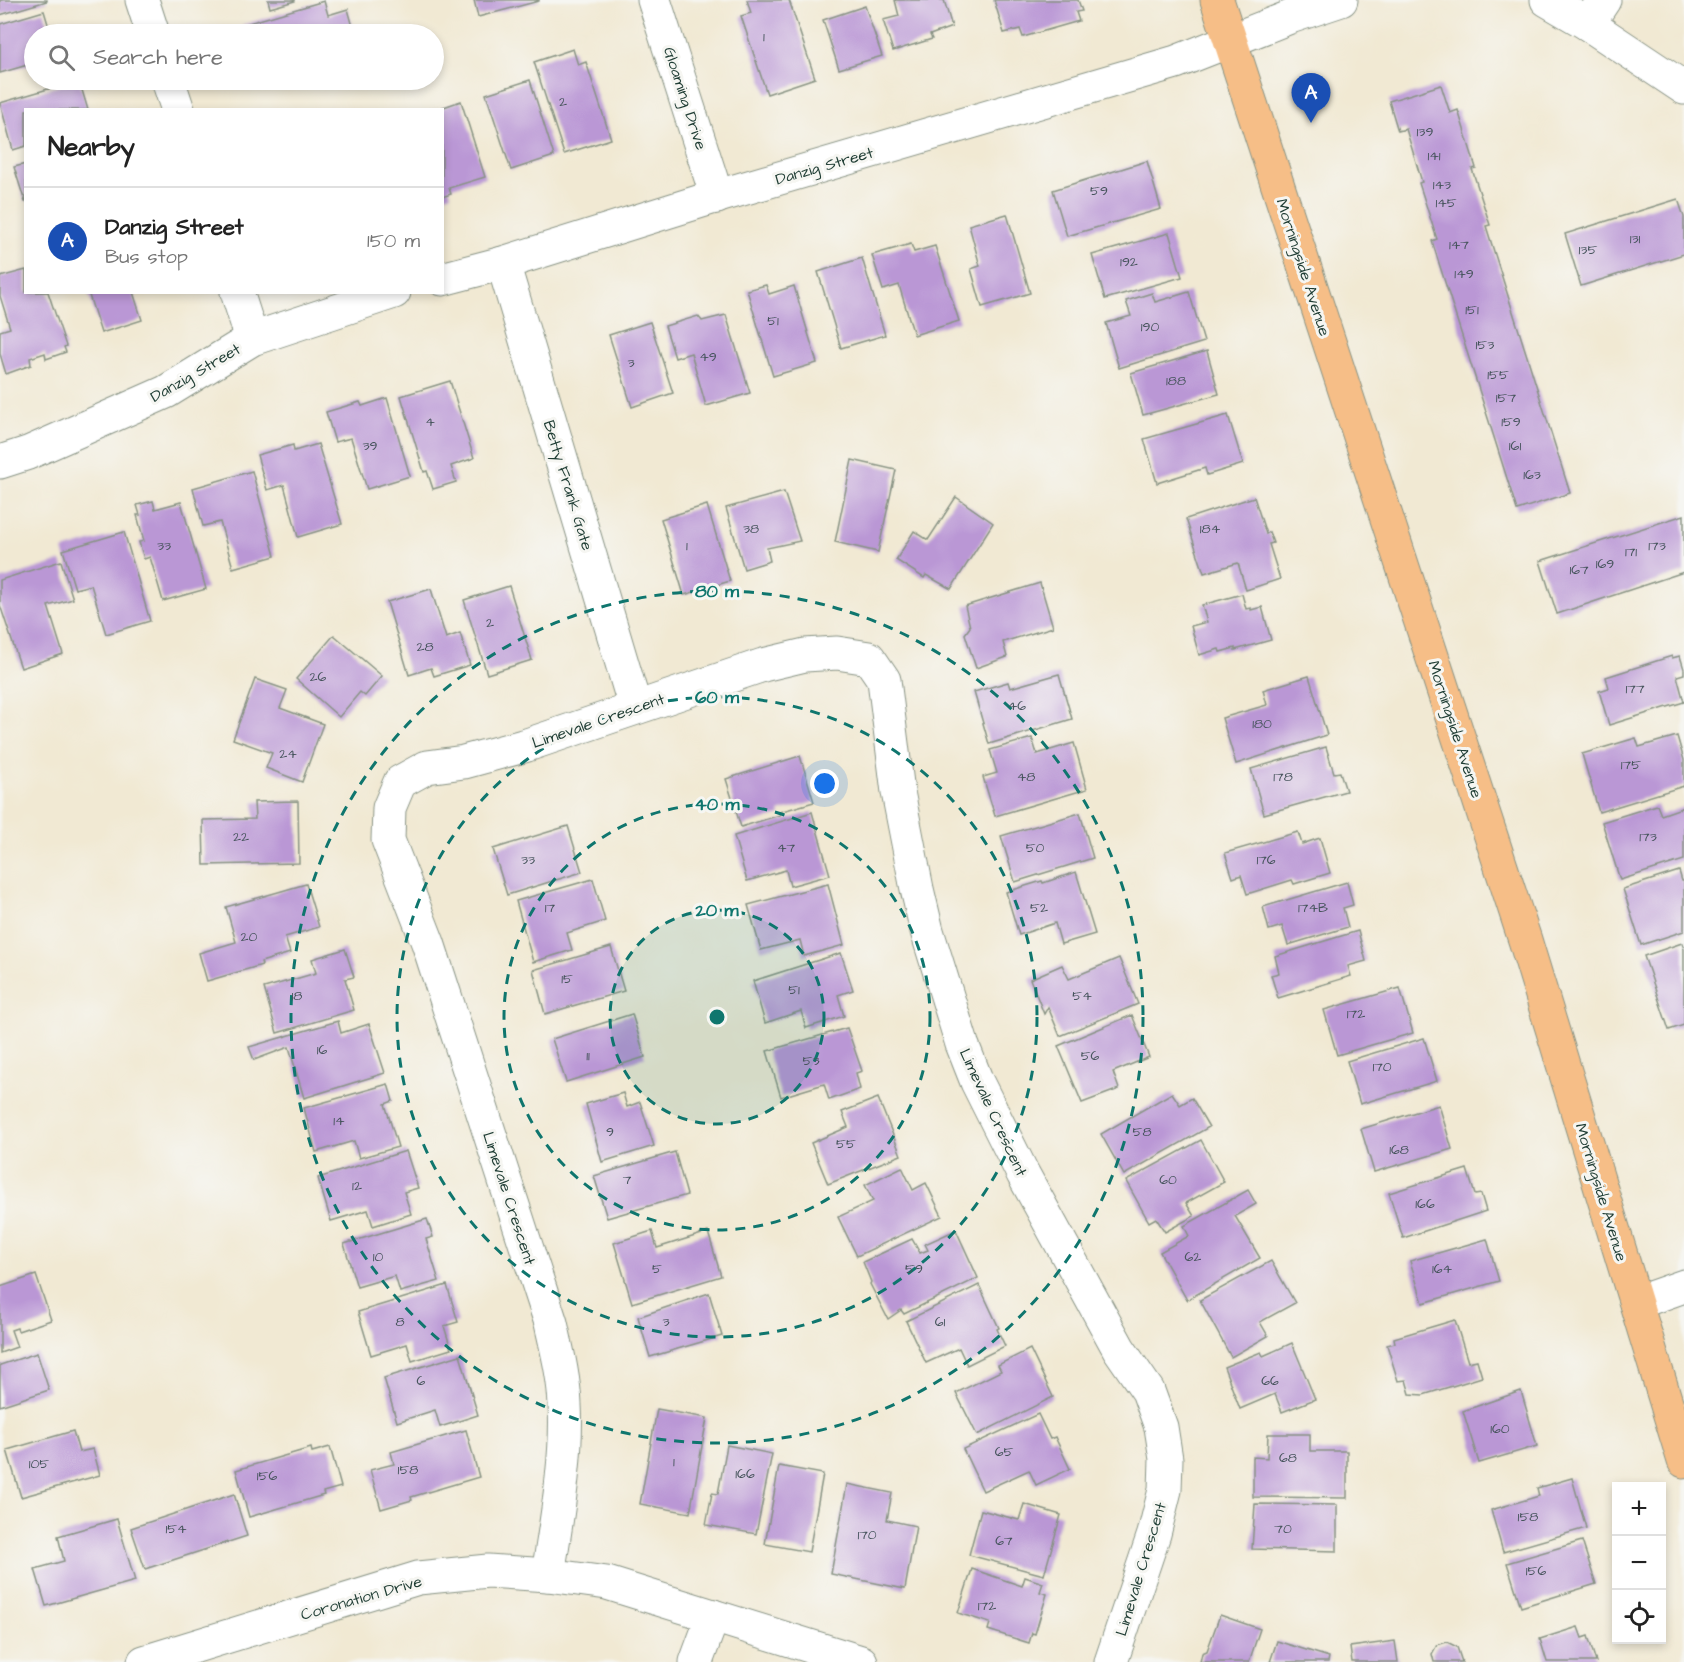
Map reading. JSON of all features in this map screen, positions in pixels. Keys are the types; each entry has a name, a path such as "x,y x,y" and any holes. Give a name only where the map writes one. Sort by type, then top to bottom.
{"main road":[{"name":"Morningside Avenue","path":"1217,0 1525,940 1684,1461"}],"street":[{"path":"142,0 150,24"},
{"name":"Gloaming Drive","path":"654,0 717,197"},
{"name":"Danzig Street","path":"444,278 1176,62 1290,17 1341,0"},
{"path":"1547,0 1596,12 1684,88"},
{"path":"171,90 177,108"},
{"name":"Betty Frank Gate","path":"502,263 635,707"},
{"path":"238,294 252,339"},
{"name":"Danzig Street","path":"0,462 28,453 166,392 252,339 388,294"},
{"name":"Limevale Crescent","path":"548,1575 564,1443 565,1405 560,1366 550,1323 428,943 388,840 389,808 400,782 427,767 464,762 527,745 763,665 805,655 837,653 869,658 884,680 898,792 917,889 927,931 962,1044 977,1082 1023,1174 1119,1349 1148,1391 1161,1427 1166,1459 1164,1490 1154,1534 1111,1662"},
{"path":"1636,1303 1684,1286"},
{"name":"Coronation Drive","path":"144,1662 418,1578 488,1571 548,1575 607,1583 861,1662"},
{"path":"696,1662 713,1616"}],"building":[{"path":"0,0 47,0 47,1 0,15"},
{"path":"268,0 295,0 295,1 270,8"},
{"path":"474,0 539,0 539,1 478,17"},
{"path":"747,0 789,0 815,78 767,94 741,16 751,13"},
{"path":"895,0 944,0 952,27 930,35 932,39 893,51 883,20 899,16"},
{"path":"994,0 1078,0 1082,11 1076,12 1079,21 1023,37 1020,29 1004,33"},
{"path":"324,1 328,15 348,9 352,24 245,24"},
{"path":"865,6 882,56 839,69 823,20"},
{"path":"44,11 48,24 24,24 24,66 0,73 0,24"},
{"path":"573,49 578,65 586,62 611,139 564,154 534,62"},
{"path":"530,80 554,156 511,170 486,94"},
{"path":"1441,85 1450,113 1458,110 1476,168 1472,169 1490,225 1486,226 1570,493 1517,510 1432,241 1437,239 1419,183 1422,182 1406,129 1398,131 1389,101"},
{"path":"45,90 82,90 87,108 24,108 24,147 13,150 0,103"},
{"path":"461,101 485,177 449,188 451,194 444,196 444,108 441,108"},
{"path":"1147,161 1161,209 1067,236 1053,190"},
{"path":"24,164 24,199 14,167"},
{"path":"1678,199 1684,217 1684,254 1581,286 1565,234"},
{"path":"1007,214 1030,293 982,307 971,269 980,266 969,225"},
{"path":"1169,233 1182,277 1105,299 1092,255"},
{"path":"911,244 914,252 935,246 959,321 914,335 899,285 883,290 872,255"},
{"path":"862,258 885,335 841,348 818,272"},
{"path":"24,271 24,294 49,294 66,352 46,359 45,353 30,358 31,365 6,374 0,354 0,331 10,328 0,296 0,277"},
{"path":"766,285 769,294 794,286 817,363 773,376 747,290"},
{"path":"1189,292 1204,342 1119,368 1106,323 1131,316 1126,301 1152,293 1155,302"},
{"path":"89,294 134,294 142,320 101,333"},
{"path":"726,315 750,393 706,406 691,353 675,358 665,326 698,316 702,321"},
{"path":"650,322 673,393 632,407 609,335"},
{"path":"1207,351 1219,394 1143,415 1131,373"},
{"path":"450,381 474,458 451,466 456,482 433,489 427,471 424,472 401,396"},
{"path":"387,398 410,476 367,489 351,438 335,442 326,412 360,402 362,406"},
{"path":"1228,415 1243,464 1207,475 1205,468 1157,483 1144,439"},
{"path":"318,444 342,524 298,537 284,485 267,490 257,455 293,445 294,451"},
{"path":"852,460 896,470 878,552 835,542"},
{"path":"252,471 275,556 233,568 220,522 203,526 193,488"},
{"path":"784,492 800,541 767,548 770,561 744,569 726,508"},
{"path":"956,497 993,523 951,589 926,575 924,578 896,560 914,531 928,540"},
{"path":"1254,497 1266,534 1269,532 1273,543 1269,544 1280,579 1246,590 1238,563 1204,573 1186,519"},
{"path":"153,501 155,509 181,502 206,589 163,601 150,557 144,559 139,542 144,541 137,515 140,515 137,505"},
{"path":"707,505 730,581 684,595 661,519"},
{"path":"1684,515 1684,572 1557,614 1540,561"},
{"path":"124,532 150,621 106,634 91,585 75,589 63,550"},
{"path":"61,561 73,599 48,606 63,654 21,668 0,605 0,580"},
{"path":"1040,583 1053,627 1003,642 1007,657 976,668 965,634 970,627 965,606"},
{"path":"509,586 532,660 487,674 464,600"},
{"path":"431,589 446,638 460,633 470,665 434,676 431,668 409,675 387,602"},
{"path":"1242,594 1246,609 1262,607 1271,640 1235,650 1235,648 1220,652 1219,649 1199,655 1191,626 1207,622 1202,605"},
{"path":"334,635 382,676 365,696 360,692 339,717 296,679"},
{"path":"1672,656 1672,658 1680,656 1684,669 1684,674 1677,676 1684,702 1609,725 1599,691 1609,688 1606,677"},
{"path":"1059,674 1072,719 989,744 974,692 1008,682 1010,688"},
{"path":"1309,676 1327,735 1236,764 1222,718 1267,705 1263,690"},
{"path":"255,679 287,690 280,708 323,724 302,782 266,768 272,753 233,739"},
{"path":"1677,736 1684,760 1684,786 1599,812 1582,754 1636,738 1639,747"},
{"path":"1032,738 1037,754 1074,743 1087,789 995,816 983,777 997,773 990,750"},
{"path":"1326,747 1334,773 1340,772 1346,791 1264,814 1251,769"},
{"path":"800,756 814,802 779,812 780,815 741,827 726,779"},
{"path":"298,801 299,863 204,865 203,820 255,819 254,802"},
{"path":"1657,805 1661,815 1684,807 1684,860 1620,880 1602,822"},
{"path":"812,812 830,875 790,886 786,870 747,881 734,836"},
{"path":"1080,813 1093,858 1015,882 1001,836"},
{"path":"568,826 582,872 507,895 493,849"},
{"path":"1298,832 1302,844 1320,838 1330,873 1294,884 1292,880 1247,894 1241,875 1233,878 1225,853"},
{"path":"1679,871 1684,881 1684,931 1641,945 1623,889"},
{"path":"1076,872 1095,934 1061,944 1055,923 1019,935 1006,892"},
{"path":"593,879 605,921 567,933 572,950 533,962 516,901"},
{"path":"1347,882 1353,905 1343,908 1348,927 1288,945 1282,926 1269,930 1263,907"},
{"path":"306,884 319,927 285,937 290,953 261,962 262,965 207,981 199,953 236,942 226,907"},
{"path":"828,884 844,945 804,956 800,940 761,950 748,905"},
{"path":"1358,931 1366,961 1348,966 1351,976 1278,998 1271,975 1279,973 1275,956"},
{"path":"1682,943 1684,949 1684,1025 1669,1030 1644,956"},
{"path":"611,947 624,991 545,1014 533,970"},
{"path":"345,949 354,977 345,979 354,1010 277,1033 264,988 316,973 312,959"},
{"path":"841,953 853,990 838,995 844,1016 806,1028 801,1011 765,1023 753,981"},
{"path":"1119,958 1138,1004 1060,1036 1048,1007 1044,1014 1030,979 1062,965 1069,979"},
{"path":"1400,988 1413,1033 1337,1055 1324,1010"},
{"path":"632,1014 645,1057 566,1082 552,1039"},
{"path":"1132,1015 1149,1057 1113,1072 1119,1089 1082,1103 1058,1046"},
{"path":"338,1021 341,1033 369,1024 385,1073 304,1098 289,1047 254,1060 249,1047"},
{"path":"847,1028 862,1071 856,1073 860,1089 829,1100 824,1084 781,1097 767,1051"},
{"path":"1424,1038 1437,1081 1360,1104 1347,1061"},
{"path":"388,1084 393,1101 385,1104 398,1147 359,1158 354,1141 316,1152 304,1108"},
{"path":"623,1093 627,1107 640,1102 654,1146 602,1162 586,1104"},
{"path":"1172,1093 1180,1105 1192,1098 1209,1127 1124,1175 1101,1134"},
{"path":"878,1098 901,1155 828,1184 811,1143 848,1127 842,1112"},
{"path":"1439,1105 1452,1149 1374,1172 1361,1129"},
{"path":"1201,1140 1224,1182 1186,1203 1194,1216 1165,1232 1156,1218 1149,1222 1126,1181"},
{"path":"406,1151 418,1188 404,1192 411,1214 373,1226 368,1210 331,1221 318,1178"},
{"path":"675,1152 687,1195 607,1218 594,1176"},
{"path":"902,1167 913,1190 926,1183 942,1216 857,1256 838,1217 873,1201 865,1185"},
{"path":"1467,1169 1475,1195 1481,1194 1486,1211 1403,1238 1389,1193"},
{"path":"1248,1190 1256,1204 1235,1216 1260,1258 1187,1300 1160,1252 1189,1236 1184,1226"},
{"path":"427,1219 433,1237 426,1239 439,1281 400,1292 395,1276 357,1287 344,1244"},
{"path":"956,1230 978,1278 904,1314 901,1310 888,1319 870,1284 863,1262 912,1239 920,1253 928,1250 925,1244"},
{"path":"652,1231 657,1248 708,1232 721,1276 632,1303 614,1243"},
{"path":"1487,1239 1499,1281 1423,1303 1410,1261"},
{"path":"1271,1261 1295,1303 1260,1322 1268,1336 1231,1357 1200,1300"},
{"path":"36,1275 51,1320 18,1331 17,1328 11,1330 17,1347 0,1353 0,1287"},
{"path":"447,1285 458,1322 444,1326 451,1349 412,1361 407,1344 371,1355 358,1312"},
{"path":"979,1285 1005,1346 967,1365 959,1348 926,1363 906,1321"},
{"path":"709,1293 722,1336 650,1357 638,1317"},
{"path":"1455,1320 1468,1362 1477,1360 1482,1377 1423,1395 1410,1394 1406,1380 1398,1381 1387,1345 1395,1343 1394,1338"},
{"path":"1292,1343 1315,1399 1282,1412 1275,1394 1240,1409 1224,1367 1261,1352 1263,1356"},
{"path":"1030,1349 1053,1397 977,1435 956,1393 1001,1371 998,1365"},
{"path":"37,1353 49,1390 0,1406 0,1365"},
{"path":"460,1355 478,1415 440,1427 435,1410 397,1422 384,1378"},
{"path":"1521,1391 1537,1446 1479,1463 1463,1411"},
{"path":"657,1409 707,1418 690,1513 640,1504"},
{"path":"1038,1414 1050,1439 1055,1437 1070,1469 1036,1485 1029,1470 983,1491 963,1449"},
{"path":"466,1430 479,1477 411,1497 412,1500 381,1509 370,1470 394,1464 391,1452"},
{"path":"73,1431 79,1452 93,1449 100,1475 21,1497 7,1450"},
{"path":"1268,1434 1310,1434 1310,1451 1347,1451 1347,1498 1253,1497 1253,1457 1267,1458"},
{"path":"727,1445 772,1454 756,1534 706,1525 712,1493 718,1494"},
{"path":"330,1447 341,1487 323,1492 324,1495 249,1517 236,1470 311,1448 312,1452"},
{"path":"779,1466 823,1474 809,1552 765,1544"},
{"path":"1572,1478 1586,1528 1503,1552 1491,1510 1539,1496 1537,1488"},
{"path":"847,1484 892,1493 887,1520 916,1526 905,1589 831,1574"},
{"path":"234,1494 247,1536 145,1569 131,1528"},
{"path":"1024,1504 1061,1515 1044,1575 969,1555 981,1510 1019,1520"},
{"path":"1255,1504 1337,1505 1337,1551 1252,1549"},
{"path":"117,1519 135,1581 46,1606 35,1569 64,1561 58,1536"},
{"path":"1582,1541 1596,1584 1521,1607 1507,1563"},
{"path":"972,1569 1022,1586 1025,1577 1043,1583 1040,1592 1047,1594 1035,1634 1032,1633 1029,1643 988,1630 990,1623 958,1613"},
{"path":"1220,1615 1260,1629 1249,1662 1200,1662 1202,1653 1207,1651"},
{"path":"1578,1627 1582,1638 1588,1636 1596,1662 1547,1662 1540,1639"},
{"path":"1277,1641 1329,1657 1328,1662 1270,1662"},
{"path":"1395,1641 1398,1662 1352,1662 1350,1647"},
{"path":"1447,1642 1457,1647 1462,1662 1434,1662 1432,1654 1437,1645"}],"place":[{"name":"Danzig Street","path":"1311,123"}]}
